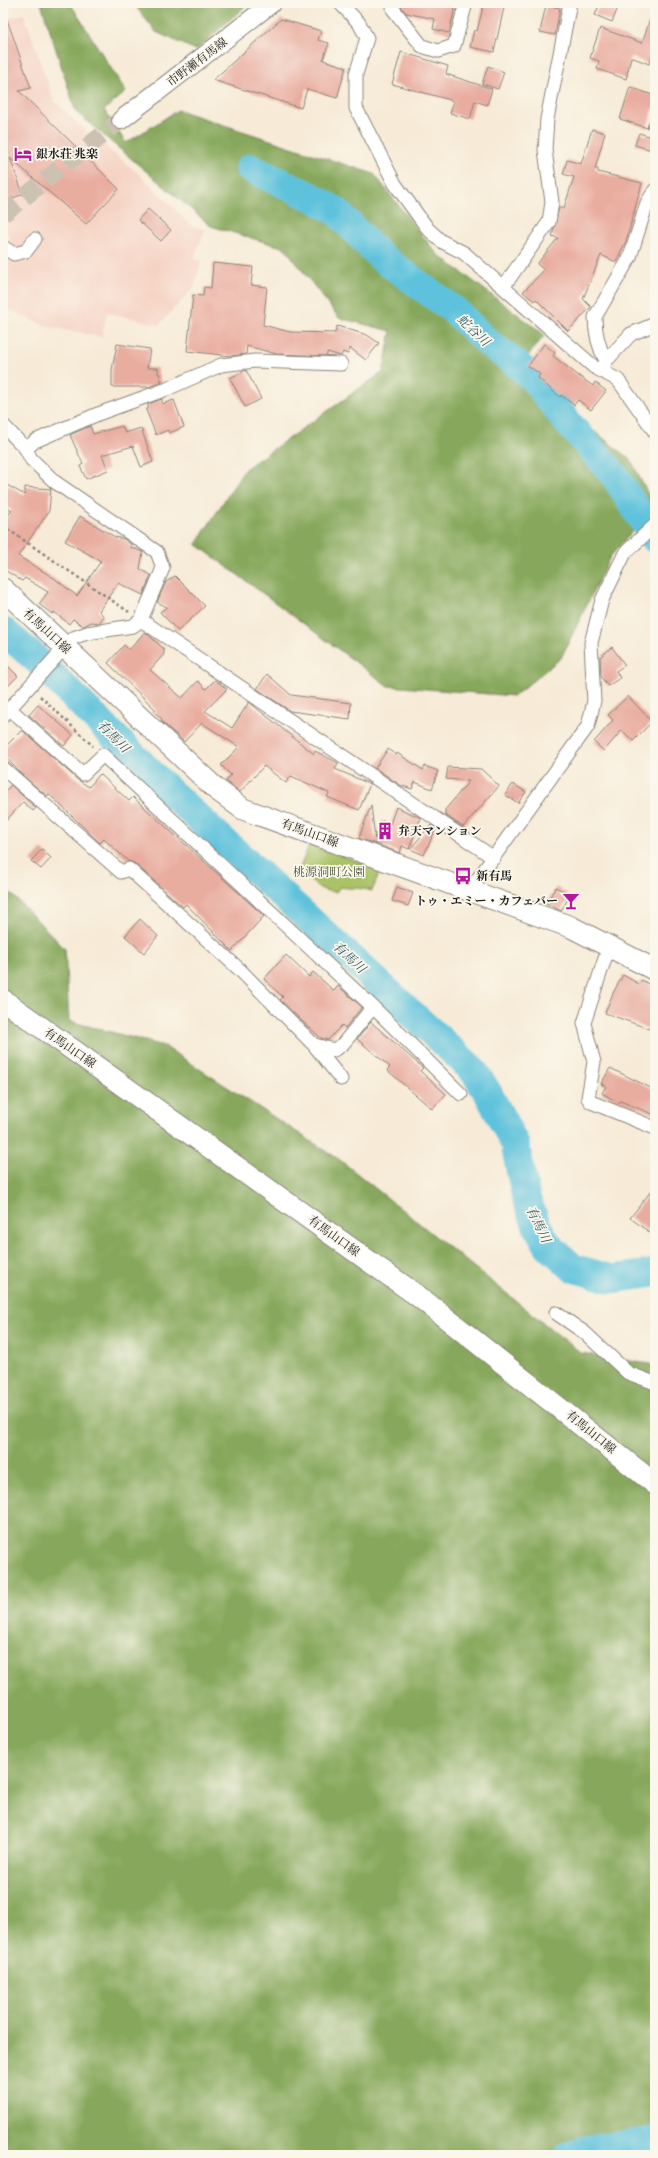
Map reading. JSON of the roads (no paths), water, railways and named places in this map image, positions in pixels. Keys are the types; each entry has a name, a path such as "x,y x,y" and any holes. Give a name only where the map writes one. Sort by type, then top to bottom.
{"main road":[{"name":"市野瀬有馬線","path":"121,120 272,3"},
{"name":"有馬山口線","path":"3,589 61,652 222,794 243,809 571,927 655,970"},
{"name":"有馬山口線","path":"3,1000 422,1299 655,1484"}],"street":[{"path":"340,3 359,23 367,38 356,74 356,108 394,184 428,229 441,241 464,253 504,286 594,367 604,366 632,334 655,324"},
{"path":"394,3 393,9 422,46 438,51 454,46 466,3"},
{"path":"504,286 549,222 552,202 545,150 546,119 570,3"},
{"path":"655,190 647,203 630,258 595,317 595,326 604,366 618,380 655,432"},
{"path":"3,247 14,254 26,251 36,239"},
{"path":"26,449 35,440 98,414 167,389 220,365 255,361 341,364"},
{"path":"3,425 26,449 31,459 55,482 157,552 164,568 141,620 133,626 87,633 73,638 6,712 83,774 103,755 373,1007 461,1094"},
{"path":"470,890 588,726 594,701 591,643 602,600 616,568 629,548 655,525"},
{"path":"141,620 494,858"},
{"path":"3,768 121,872 128,869 239,969 314,1044 341,1079"},
{"path":"609,946 584,1023 594,1062 588,1098 590,1102 655,1128"},
{"path":"314,1044 334,1050 342,1045 373,1007"},
{"path":"556,1313 585,1333 628,1373 655,1383"}],"waterway":[{"name":"蛇谷川","path":"250,168 314,198 336,211 381,257 455,311 488,343 533,378 569,424 615,476 655,539"},
{"name":"有馬川","path":"3,631 33,656 169,791 473,1070 488,1093 515,1144 526,1198 537,1226 548,1245 573,1268 612,1279 655,1273"},
{"path":"569,2155 584,2150 655,2141"}],"tunnel":[{"path":"3,214 121,120"}],"place":[{"name":"銀水荘 兆楽","path":"23,154"},
{"name":"弁天マンション","path":"385,831"},
{"name":"新有馬","path":"463,876"},
{"name":"トゥ・エミー・カフェバー","path":"571,901"}],"park label":[{"name":"桃源洞町公園","path":"329,872"}]}
